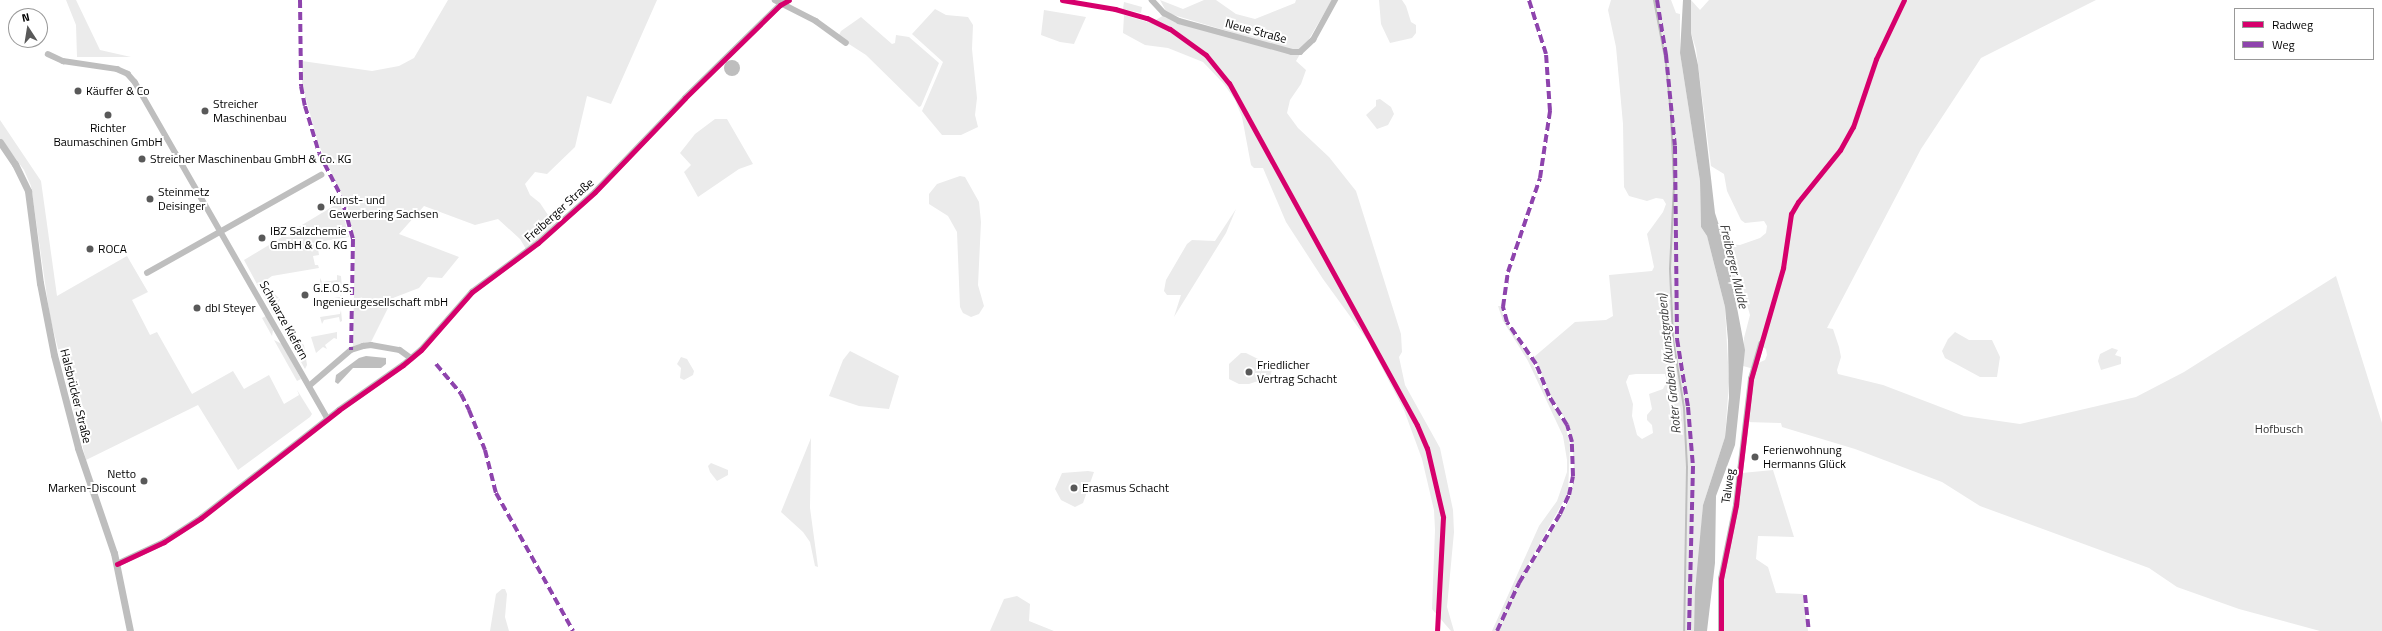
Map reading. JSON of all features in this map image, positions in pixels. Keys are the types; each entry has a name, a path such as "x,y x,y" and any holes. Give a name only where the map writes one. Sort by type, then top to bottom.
{"main road":[{"name":"Halsbrücker Straße","path":"0,142 15,164 28,191 46,320 65,402 117,564 130,631"}],"street":[{"path":"775,0 780,4 793,8 816,21 846,43"},
{"name":"Freiberger Straße","path":"117,564 164,542 196,522 328,419 411,358 472,292 538,243 595,192 685,98 780,4 789,0"},
{"name":"Neue Straße","path":"1152,0 1164,13 1180,21 1292,52 1300,52 1313,40 1335,0"},
{"name":"Schwarze Kiefern","path":"48,54 63,61 116,69 128,74 135,82 328,419"},
{"path":"147,273 321,175"},
{"name":"Talweg","path":"1721,631 1721,579 1736,505 1751,379 1761,344"},
{"path":"309,386 351,350 362,346 371,345 400,350 411,358"}],"green space":[{"path":"66,0 76,0 100,50 131,57 77,57 76,25"},
{"path":"448,0 657,0 611,104 587,96 575,147 547,174 535,172 525,184 530,195 540,203 554,224 526,249 520,239 498,219 475,225 424,206 399,234 459,257 442,278 428,277 419,288 393,298 371,342 353,346 355,239 342,196 318,143 302,84 302,61 372,71 399,66 414,58"},
{"path":"1160,0 1183,9 1204,0 1216,0 1236,14 1255,19 1295,3 1296,0 1332,0 1296,61 1306,70 1301,84 1290,100 1287,113 1298,128 1329,157 1356,191 1401,334 1402,352 1399,357 1405,385 1440,448 1453,510 1454,532 1447,607 1454,631 1451,631 1432,609 1435,530 1434,510 1422,459 1404,410 1368,341 1323,279 1286,222 1263,168 1254,168 1251,165 1242,117 1235,100 1224,84 1203,62 1168,48 1145,45 1123,33 1124,15 1151,23 1164,15 1178,24 1234,33 1167,13"},
{"path":"1379,0 1402,0 1406,6 1411,22 1416,25 1416,33 1412,38 1390,43 1381,24"},
{"path":"1611,0 1671,0 1676,13 1680,14 1680,53 1700,181 1701,227 1707,236 1725,307 1729,382 1725,437 1703,505 1694,631 1499,631 1503,621 1496,631 1492,631 1539,526 1557,501 1567,472 1567,460 1563,436 1528,361 1503,321 1498,306 1501,306 1504,319 1530,358 1547,396 1565,425 1570,445 1568,493 1527,566 1529,569 1568,503 1573,483 1574,460 1568,424 1550,395 1534,357 1575,322 1606,320 1613,316 1609,275 1652,271 1654,267 1647,234 1663,212 1666,204 1663,199 1656,198 1647,201 1629,196 1624,187 1623,124 1616,47 1608,10","holes":["1665,374 1667,381 1663,389 1649,394 1652,409 1647,415 1647,420 1652,425 1653,433 1642,439 1637,435 1632,416 1633,404 1626,382 1629,375"]},
{"name":"Hofbusch","path":"1691,0 1700,10 1709,0 2096,0 1981,58 1921,149 1827,328 1833,329 1839,347 1841,357 1837,370 1838,374 1883,385 1964,416 2020,424 2136,397 2184,372 2336,276 2382,423 2382,631 2320,631 2239,609 2177,587 2149,568 1980,506 1942,482 1855,449 1782,427 1781,423 1746,422 1754,369 1743,366 1744,338 1750,315 1743,291 1733,281 1725,244 1740,245 1760,238 1766,233 1767,226 1764,221 1745,223 1741,220 1727,191 1724,174 1711,166 1696,49 1691,33","holes":["1761,346 1766,349 1767,355 1765,360 1756,364"]},
{"path":"1124,2 1142,7 1141,13 1123,9"},
{"path":"935,9 946,15 968,17 973,25 972,49 977,98 975,115 978,127 961,135 942,135 922,111 943,62 912,34"},
{"path":"1044,10 1086,17 1074,44 1060,42 1041,35"},
{"path":"861,17 892,44 895,43 896,35 909,37 939,63 921,106 919,107 866,55 838,37 841,31"},
{"path":"1380,99 1391,107 1394,114 1388,125 1377,129 1366,115 1376,106 1376,100"},
{"path":"715,119 727,119 753,164 739,169 698,197 684,172 691,165 680,153 695,134"},
{"path":"0,120 41,181 57,296 127,256 148,292 132,300 150,335 157,332 192,394 233,371 244,389 269,375 284,404 299,395 297,390 312,414 310,417 238,470 198,405 86,460 50,317 31,186 24,170 0,138"},
{"path":"960,176 965,177 979,202 981,222 978,285 984,306 979,314 971,317 963,313 960,307 957,232 948,216 929,204 929,194 937,184"},
{"path":"340,202 349,237 317,242 319,255 313,256 315,265 318,265 319,268 272,276 258,286 244,260"},
{"path":"1236,209 1226,233 1174,317 1181,295 1167,295 1164,291 1166,280 1187,244 1192,240 1215,241"},
{"path":"337,275 341,276 342,287 340,282 323,285 323,289 320,287 320,278 322,282 337,280"},
{"path":"271,291 280,299 274,315 263,295"},
{"path":"341,294 342,303 340,300 322,302 322,300 340,297"},
{"path":"341,310 342,321 340,322 339,317 324,320 322,324 320,317 340,314"},
{"path":"280,311 288,320 295,339 304,345 307,365 305,369 277,320"},
{"path":"266,316 273,330 272,336 262,318"},
{"path":"337,332 337,339 334,338 325,345 327,349 323,347 316,353 311,337"},
{"path":"1955,332 1969,340 1992,340 2000,357 1997,377 1980,377 1945,358 1942,351 1948,339"},
{"path":"274,340 282,344 301,379 297,381"},
{"path":"2112,348 2118,350 2115,355 2121,357 2121,364 2101,370 2098,361 2100,354"},
{"path":"850,351 899,376 889,409 859,406 829,396 843,360"},
{"path":"1241,353 1246,353 1270,365 1272,370 1270,377 1249,384 1239,384 1229,379 1229,364"},
{"path":"681,357 687,359 694,371 693,375 684,380 680,378 681,368 677,364"},
{"path":"811,438 810,508 818,567 815,566 810,542 803,532 781,512"},
{"path":"711,463 728,470 728,475 717,481 710,472 708,466"},
{"path":"1773,470 1794,537 1758,536 1756,559 1768,567 1776,593 1803,594 1808,631 1723,631 1723,579 1742,473"},
{"path":"1094,472 1083,503 1075,507 1061,500 1055,489 1062,473"},
{"path":"502,589 505,589 507,594 505,617 509,631 490,631 496,594"},
{"path":"1017,596 1030,604 1029,621 1054,631 990,631 1004,599"}],"shaded area":[{"path":"1683,0 1691,0 1691,33 1698,65 1715,213 1725,244 1745,350 1735,445 1716,496 1715,563 1707,631 1694,631 1695,591 1703,505 1725,437 1729,398 1728,340 1725,307 1707,236 1701,227 1700,181 1680,53"},
{"path":"732,60 739,65 740,68 735,75 732,76 725,71 724,68 729,61"},
{"path":"366,356 386,358 386,364 381,368 353,368 338,384 335,382 336,375 359,358"}],"waterway":[{"name":"Roter Graben (Kunstgraben)","path":"1654,0 1666,63 1671,115 1674,184 1670,269 1673,339 1684,408 1687,467 1684,631"}],"marked path":[{"path":"300,0 301,86 305,106 319,153 341,196 353,239 351,350"},
{"path":"1497,631 1519,583 1560,514 1569,495 1573,476 1572,442 1567,425 1549,396 1536,364 1507,322 1503,307 1508,272 1540,178 1550,111 1546,54 1529,0"},
{"path":"1657,0 1666,55 1675,146 1677,339 1688,407 1693,466 1689,631"},
{"path":"436,364 461,394 485,450 496,493 573,631"},
{"path":"1805,595 1809,631"}],"cycle path":[{"path":"117,564 164,542 201,518 339,410 403,365 421,350 472,292 538,243 595,192 685,98 780,5 789,0"},
{"path":"1062,0 1115,9 1147,18 1170,29 1206,55 1229,83 1417,425 1427,448 1443,517 1437,631"},
{"path":"1721,631 1721,579 1736,505 1751,379 1783,268 1791,214 1798,202 1840,150 1853,127 1876,59 1904,0"}],"place":[{"name":"Käuffer & Co","path":"78,91"},
{"name":"Streicher Maschinenbau","path":"205,111"},
{"name":"Richter Baumaschinen GmbH","path":"108,115"},
{"name":"Streicher Maschinenbau GmbH & Co. KG","path":"142,159"},
{"name":"Steinmetz Deisinger","path":"150,199"},
{"name":"Kunst- und Gewerbering Sachsen","path":"321,207"},
{"name":"IBZ Salzchemie GmbH & Co. KG","path":"262,238"},
{"name":"ROCA","path":"90,249"},
{"name":"G.E.O.S. Ingenieurgesellschaft mbH","path":"305,295"},
{"name":"dbl Steyer","path":"197,308"},
{"name":"Friedlicher Vertrag Schacht","path":"1249,372"},
{"name":"Ferienwohnung Hermanns Glück","path":"1755,457"},
{"name":"Netto Marken-Discount","path":"144,481"},
{"name":"Erasmus Schacht","path":"1074,488"}],"water label":[{"name":"Freiberger Mulde","path":"1734,266"}]}
